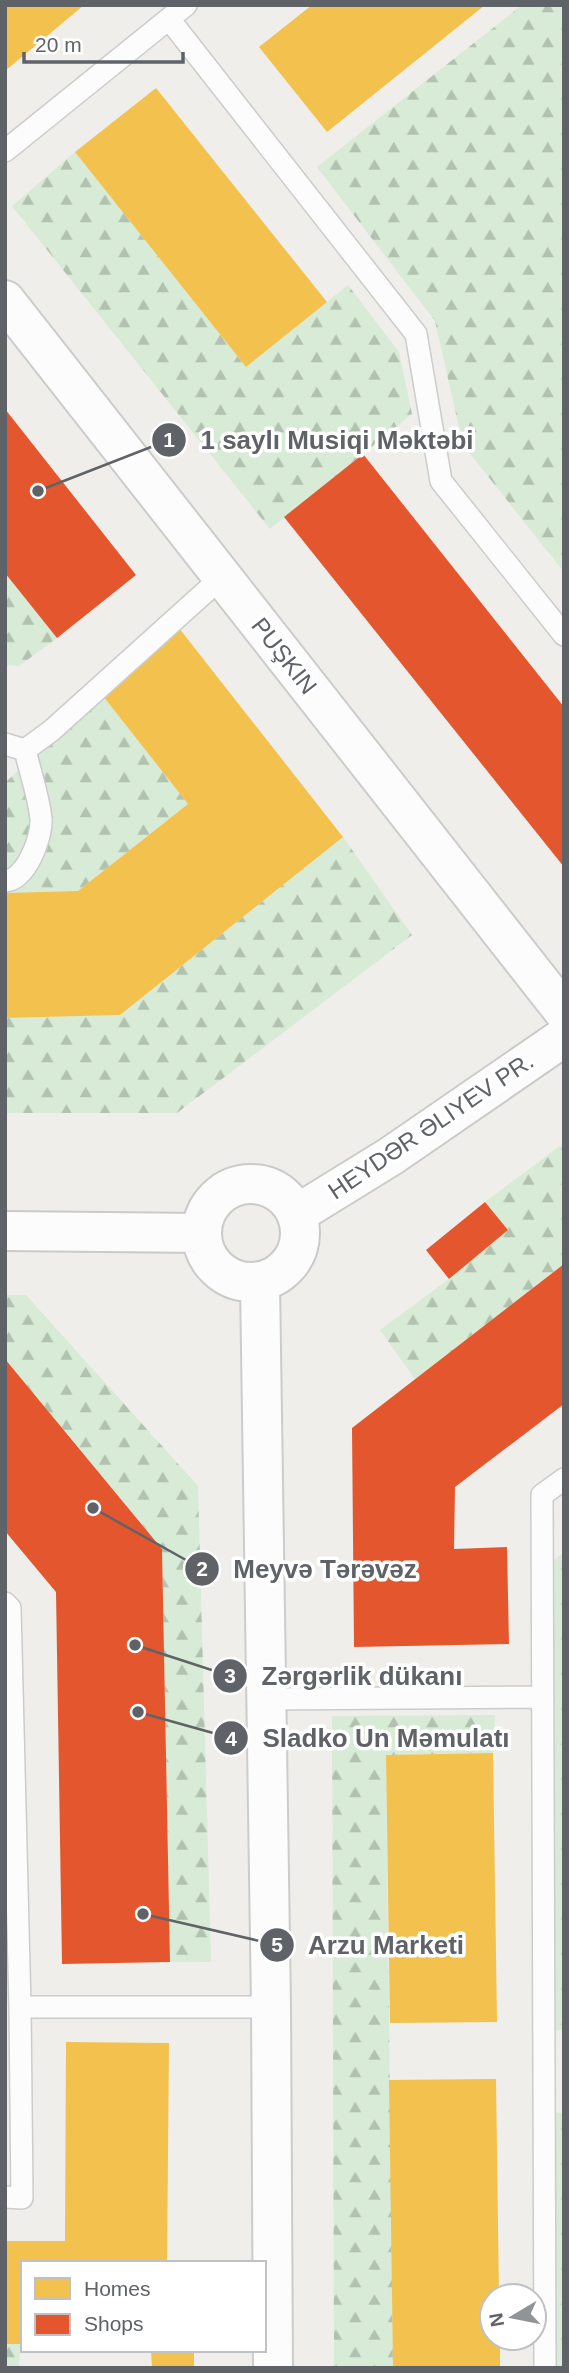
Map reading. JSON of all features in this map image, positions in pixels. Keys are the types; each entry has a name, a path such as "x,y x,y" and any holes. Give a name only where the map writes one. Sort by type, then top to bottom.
{"street":[{"name":"PUŞKIN","path":"5,300 564,1012"},
{"name":"HEYDƏR ƏLIYEV PR.","path":"297,1214 391,1156 564,1037"},
{"path":"253,1184 273,1189 290,1202 297,1214 301,1228 296,1255 289,1267 276,1277 260,1283 243,1283 214,1267 205,1252 202,1233 208,1209 217,1197 241,1185 253,1184"},
{"path":"5,1231 202,1233"},
{"path":"260,1283 271,2007 273,2368"}],"lane":[{"path":"5,151 186,5"},
{"path":"169,19 416,334 442,481 564,635"},
{"path":"5,881 11,881 22,873 29,863 41,821 15,747 51,731 222,577"},
{"path":"545,2368 554,2086 543,1697 542,1495 564,1479"},
{"path":"5,1603 10,1608 22,2198 5,2197"},
{"path":"267,1699 543,1697"},
{"path":"20,2007 271,2007"}],"green space":[{"path":"522,5 564,5 564,572 463,445 435,321 317,167"},
{"path":"75,152 246,367 348,285 399,352 412,414 270,529 12,206"},
{"path":"5,573 57,638 19,666 5,665"},
{"path":"99,691 188,804 78,891 5,893 5,783"},
{"path":"343,837 412,935 177,1113 5,1113 5,1018 120,1015"},
{"path":"564,1143 564,1264 415,1379 380,1330 449,1279 508,1230 485,1202"},
{"path":"5,1295 26,1295 198,1486 211,1962 170,1962 162,1549 5,1359"},
{"path":"564,1552 564,2030 544,2031 543,1569"},
{"path":"495,1715 493,1753 386,1755 393,2368 334,2368 332,1716"},
{"path":"544,2112 564,2113 564,2368 545,2368 545,2352 548,2352 548,2282 545,2282"},
{"path":"5,2344 20,2344 19,2368 5,2368"}],"building: Homes":[{"path":"5,5 84,5 5,71"},
{"path":"312,5 485,5 327,132 259,47"},
{"path":"156,88 327,302 246,367 75,152"},
{"path":"179,628 343,837 120,1015 5,1018 5,893 78,891 188,804 99,691"},
{"path":"493,1753 497,2022 390,2023 386,1755"},
{"path":"66,2042 169,2043 167,2261 21,2261 21,2344 5,2344 5,2241 65,2241"},
{"path":"496,2079 499,2282 478,2282 478,2352 500,2352 500,2368 393,2368 389,2080"},
{"path":"151,2352 194,2352 194,2368 152,2368"}],"building: Shops":[{"path":"5,409 136,575 57,638 5,573"},
{"path":"363,454 564,707 564,867 284,517"},
{"path":"485,1202 508,1230 449,1279 426,1250"},
{"path":"564,1264 564,1404 455,1487 454,1549 507,1547 509,1644 354,1647 352,1428"},
{"path":"5,1359 162,1549 170,1962 62,1964 56,1592 5,1531"}],"place":[{"name":"1 saylı Musiqi Məktəbi","path":"38,491"},
{"name":"Meyvə Tərəvəz","path":"93,1508"},
{"name":"Zərgərlik dükanı","path":"135,1645"},
{"name":"Sladko Un Məmulatı","path":"138,1712"},
{"name":"Arzu Marketi","path":"143,1914"}]}
